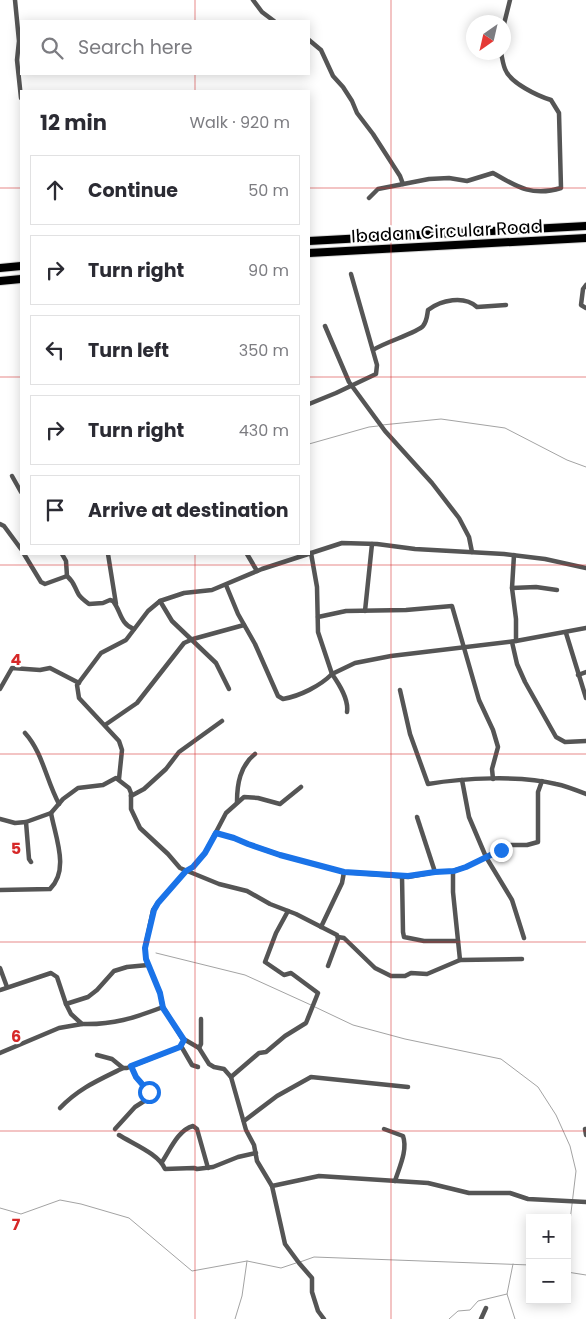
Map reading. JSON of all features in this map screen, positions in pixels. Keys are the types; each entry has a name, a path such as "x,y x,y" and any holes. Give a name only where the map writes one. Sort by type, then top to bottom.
{"highway":[{"name":"Ibadan Circular Road","path":"310,240 586,226"},
{"name":"Ibadan Circular Road","path":"310,253 586,238"},
{"path":"0,268 20,266"},
{"path":"0,281 20,279"}],"street":[{"path":"15,0 19,42 17,60 20,90"},
{"path":"253,0 262,12 273,20"},
{"path":"506,15 510,0"},
{"path":"310,41 321,50 333,76 343,86 357,113 373,134 400,176 403,184"},
{"path":"369,198 378,189 429,178 467,181 493,172 518,187 534,192 548,193 561,188 559,113 552,100 538,96 523,87 505,71 503,60"},
{"path":"310,404 376,374 377,365 351,274"},
{"path":"586,286 582,289 581,305 586,308"},
{"path":"373,350 382,344 422,327 427,320 428,310 435,304 461,300 469,301 477,307 506,305"},
{"path":"325,326 351,386 376,421 432,483 459,518 469,537 472,552"},
{"path":"12,476 20,490"},
{"path":"0,524 4,526 20,548"},
{"path":"347,712 348,708 343,693 332,674 318,632 317,587 311,553 342,543 372,544 415,549 514,555 586,568"},
{"path":"365,611 372,544"},
{"path":"25,555 41,582 45,584 67,576"},
{"path":"63,555 66,561 67,576 75,584 77,593 88,604 103,603 110,600 116,604"},
{"path":"108,555 116,604 122,620 129,628 134,629"},
{"path":"248,555 257,571"},
{"path":"119,779 122,750 119,741 79,698 77,685 101,653 126,640 148,611 160,601 184,593 204,592 305,555"},
{"path":"514,555 512,588 516,618 514,642 517,664 556,737 565,742 586,741"},
{"path":"226,585 271,682 283,699 293,697 355,663 391,656 514,642 586,628"},
{"path":"512,588 536,587 558,590"},
{"path":"160,601 172,621 216,663 229,689"},
{"path":"318,617 338,612 406,610 452,606 479,700 493,730 498,747 492,769 493,779"},
{"path":"105,725 137,703 184,643 244,625"},
{"path":"566,633 586,698"},
{"path":"0,689 12,668 40,670 50,668 79,683"},
{"path":"578,675 586,672"},
{"path":"400,690 410,734 427,783 448,780 493,779 542,781 586,794"},
{"path":"131,796 144,789 166,769 179,752 222,721"},
{"path":"24,733 39,753 51,790 59,804"},
{"path":"237,802 237,787 241,774 246,764 255,754"},
{"path":"0,819 16,823 26,822 51,813 78,788 103,784 116,778 129,788 131,808 140,828 180,868 220,884 247,890 270,904 321,927 338,937 344,938 374,968 391,976 404,976 411,973 427,974 460,960 522,959"},
{"path":"462,780 469,817 486,857 512,900 524,938"},
{"path":"216,833 275,853 344,872 402,876 454,871 511,845 528,845 538,842 538,792 542,781"},
{"path":"301,787 280,804 258,798 244,797 226,813 205,853 193,867 186,871 158,903 154,910 145,948 148,966 160,993 163,1008 184,1040 199,1048 210,1064 224,1070 231,1077 257,1161 272,1186 285,1244 312,1278 312,1292 318,1311 324,1319"},
{"path":"0,890 50,889 55,884 60,875 60,864 51,813"},
{"path":"417,817 435,872"},
{"path":"26,822 29,859 31,862"},
{"path":"454,871 453,892 460,960"},
{"path":"321,927 342,883 344,872"},
{"path":"402,876 404,937 424,941 458,941"},
{"path":"231,1077 259,1053 266,1052 285,1036 306,1023 318,993 297,977 291,974 284,975 265,962 276,933 288,911"},
{"path":"328,966 338,937"},
{"path":"66,1004 88,996 97,990 114,971 127,967 148,966"},
{"path":"0,968 7,987"},
{"path":"0,990 51,973 58,977 71,1014 82,1024"},
{"path":"0,1053 59,1028 131,1020 163,1008"},
{"path":"199,1048 201,1044 201,1019"},
{"path":"60,1108 86,1086 123,1068 181,1046 184,1040"},
{"path":"181,1046 192,1065 198,1067"},
{"path":"97,1055 112,1059 123,1068"},
{"path":"115,1129 135,1107 149,1098 149,1092 136,1077 131,1066"},
{"path":"244,1121 277,1096 311,1077 408,1087"},
{"path":"162,1162 184,1130 193,1126 197,1129 208,1168"},
{"path":"384,1129 403,1136 404,1140 403,1156 394,1181"},
{"path":"585,1129 586,1135"},
{"path":"119,1135 157,1158 162,1162 165,1169 170,1170 208,1168 238,1157 256,1153"},
{"path":"272,1186 319,1176 428,1183 469,1193 510,1193 528,1199 586,1202"},
{"path":"480,1319 486,1308"}],"waterway":[{"path":"382,425 441,419 505,428 567,460 586,467"},
{"path":"310,444 378,426"},
{"path":"156,953 245,975 311,1005"},
{"path":"315,1007 353,1025 405,1039 501,1059 538,1087 556,1115 570,1146 576,1171 571,1214"},
{"path":"0,1208 21,1214 60,1200 129,1218 192,1271 247,1261 281,1268 296,1263"},
{"path":"300,1262 314,1257 526,1265"},
{"path":"235,1319 242,1296 247,1261"},
{"path":"513,1264 507,1294 515,1319"},
{"path":"571,1273 586,1275"},
{"path":"449,1319 458,1311 470,1310 478,1301 507,1294"}],"route":[{"path":"149,1092 136,1077 131,1066 180,1047 184,1040 163,1008 160,993 146,959 145,948 154,910 186,871 193,867 205,853 216,833 280,855 344,872 408,876 454,871 501,850"}]}
